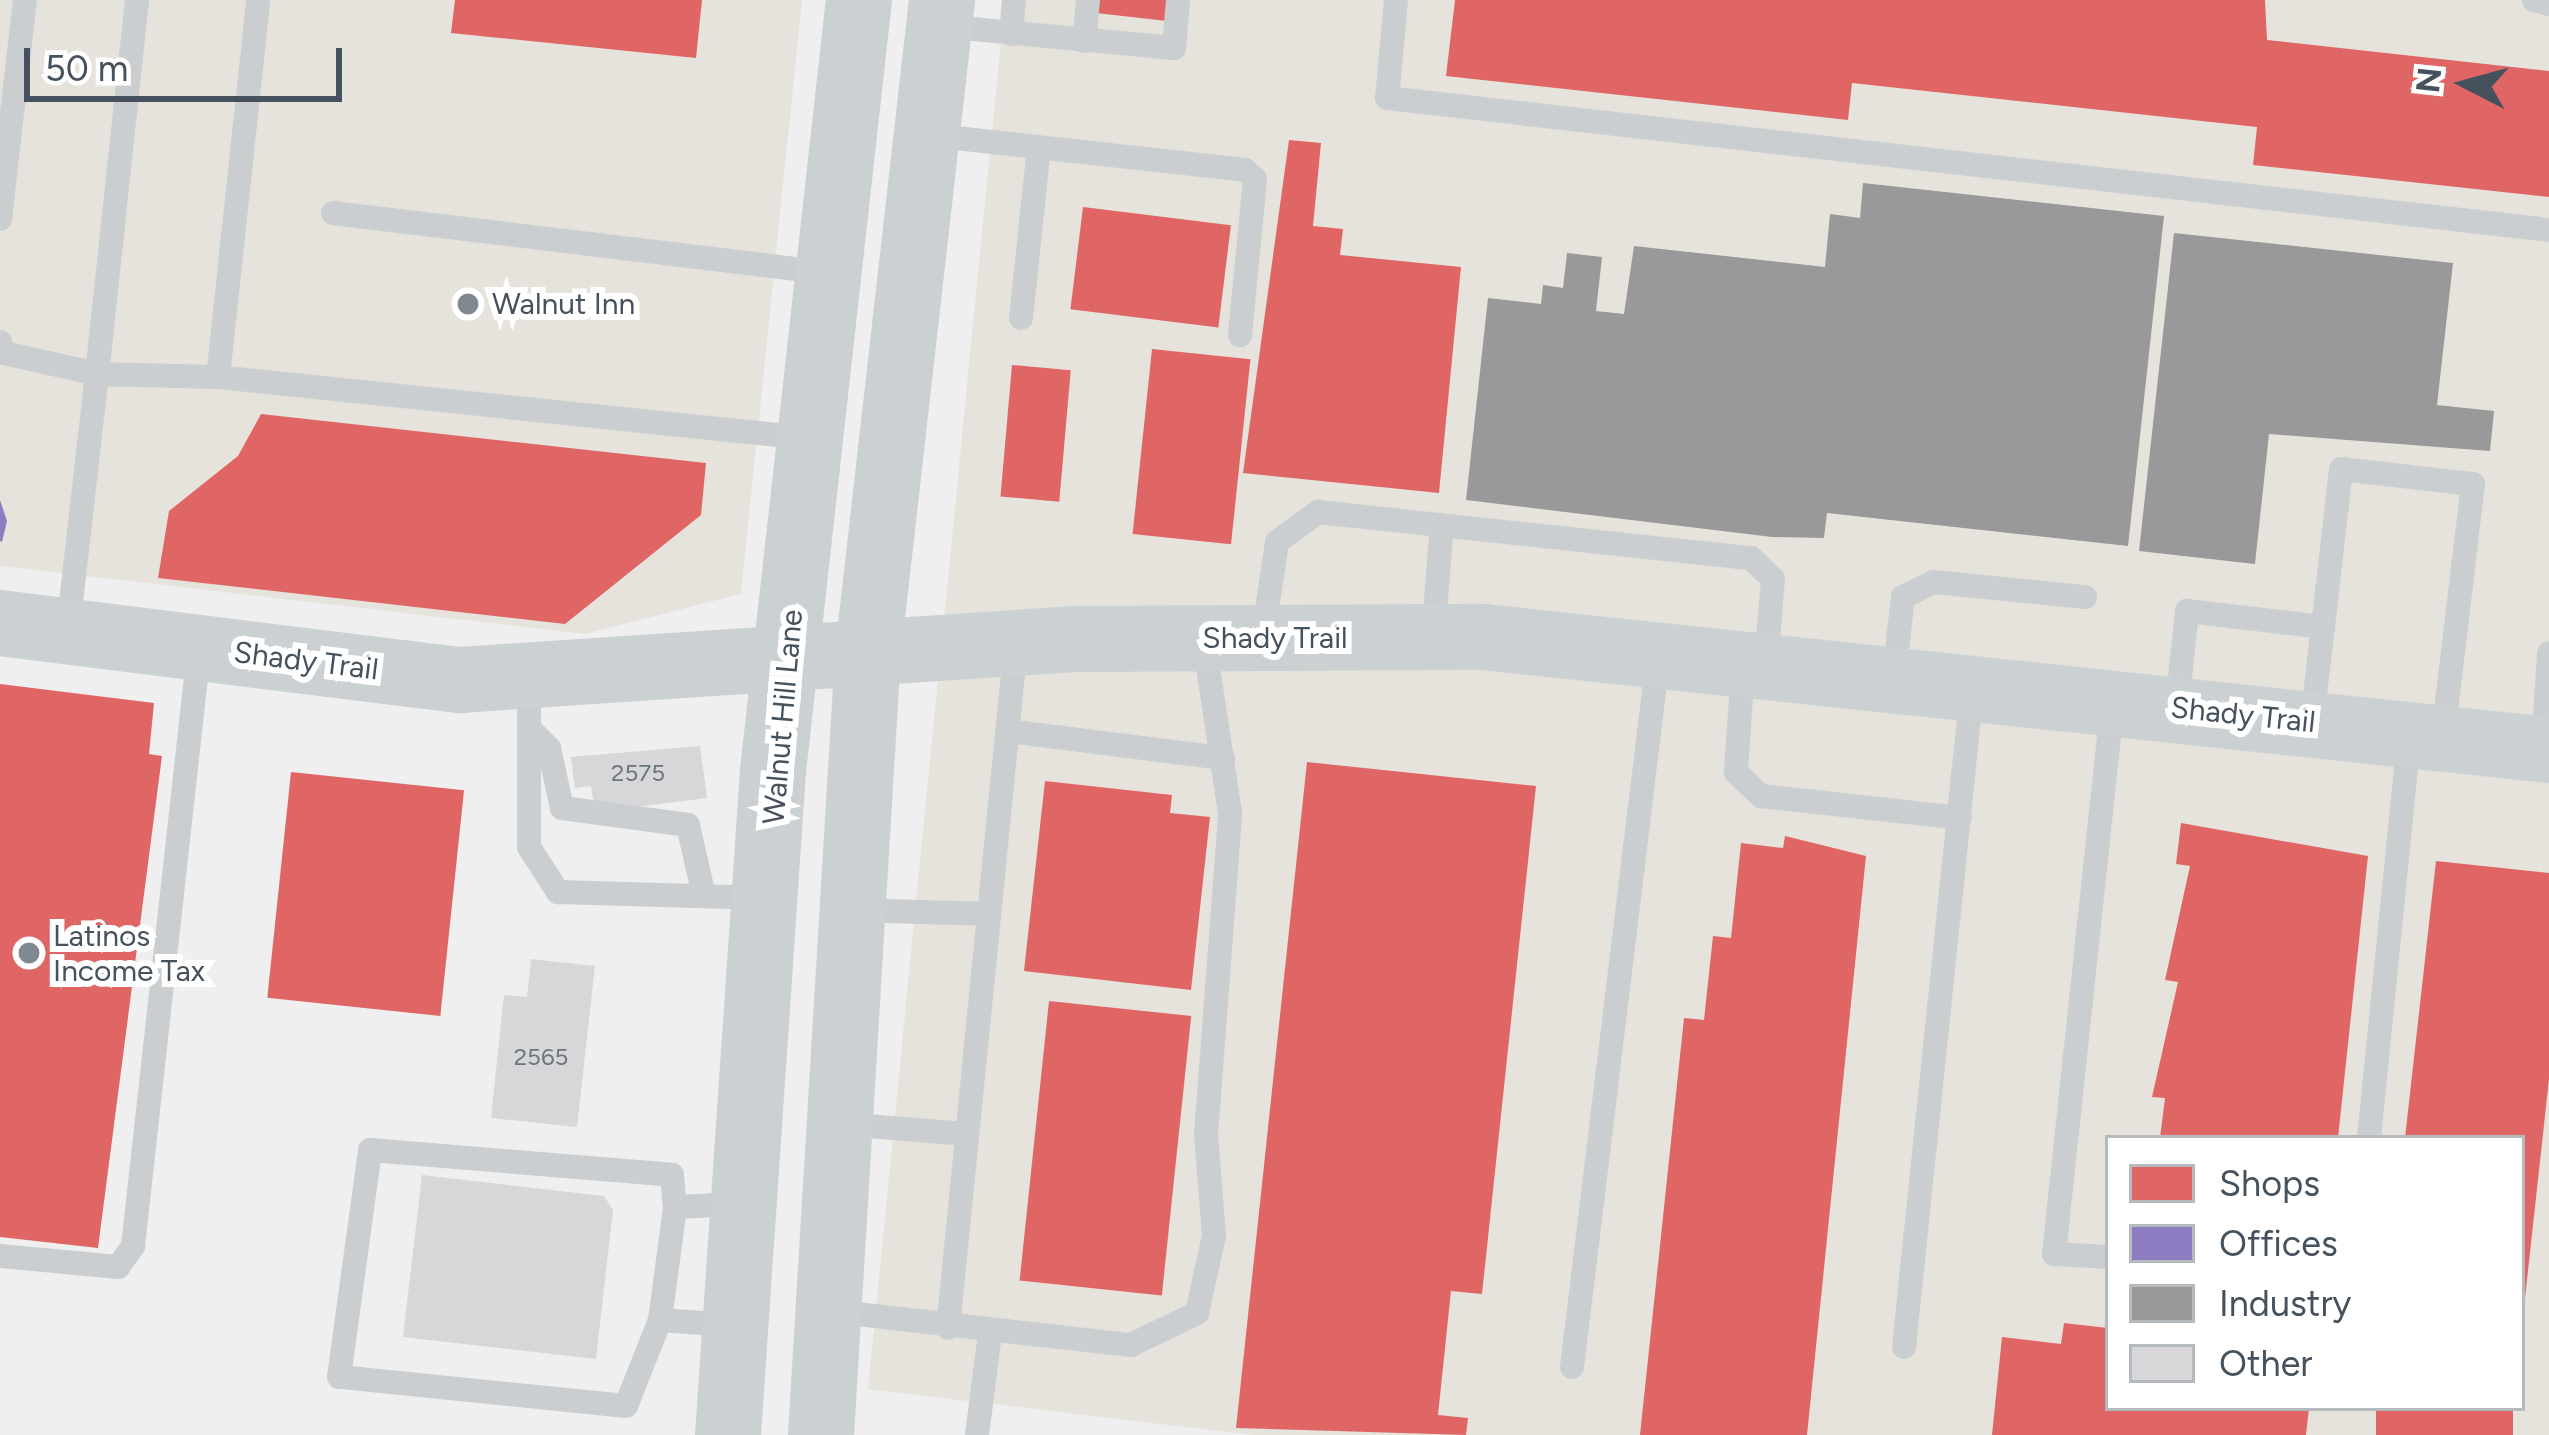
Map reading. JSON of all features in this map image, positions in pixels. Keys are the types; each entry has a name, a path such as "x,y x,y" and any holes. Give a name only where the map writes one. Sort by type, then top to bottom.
{"main road":[{"name":"Walnut Hill Lane","path":"728,1435 751,1203 785,664 860,0"},
{"path":"821,1435 868,652 940,13"},
{"name":"Shady Trail","path":"0,623 199,647 531,705 868,652 1016,643 1433,638 1894,677 2546,750"}],"lane":[{"path":"0,219 25,0"},
{"path":"68,631 137,0"},
{"path":"218,377 258,0"},
{"path":"1010,34 1014,0"},
{"path":"1084,41 1088,0"},
{"path":"940,13 1010,34 1174,48 1178,0"},
{"path":"1396,0 1387,98 2549,230"},
{"path":"2534,0 2549,4"},
{"path":"927,134 1246,170 1255,179 1240,334"},
{"path":"1021,318 1039,148"},
{"path":"333,214 831,273"},
{"path":"0,342 4,353 97,374 218,377 814,439"},
{"path":"2312,722 2342,470 2473,484 2426,736 2369,1135"},
{"path":"829,1311 990,1334 1131,1345 1197,1313 1214,1236 1206,1136 1230,813 1223,758 1233,638 1277,542 1318,512 1751,558 1773,579 1736,772 1761,796 1960,818"},
{"path":"1433,638 1442,525"},
{"path":"1894,677 1903,596 1934,582 2085,597"},
{"path":"2176,707 2187,611 2323,627"},
{"path":"948,1328 1016,643"},
{"path":"0,1256 118,1267 133,1246 199,647"},
{"path":"2546,750 2549,652"},
{"path":"1572,1367 1658,655"},
{"path":"1904,1347 1972,686"},
{"path":"2105,1257 2054,1254 2113,700"},
{"path":"531,705 529,847 558,892 769,898"},
{"path":"531,705 549,748 562,808 688,825 704,896"},
{"path":"1008,731 1223,758"},
{"path":"852,910 989,914"},
{"path":"839,1124 967,1134"},
{"path":"370,1150 672,1174 675,1207 660,1320 626,1406 339,1378 370,1150"},
{"path":"675,1207 751,1203"},
{"path":"660,1320 739,1325"},
{"path":"977,1435 985,1409 990,1334"},
{"path":"985,1409 998,1435"}],"shaded area":[{"path":"0,0 802,0 741,594 585,634 0,566"},
{"path":"1005,0 2549,0 2549,1435 1252,1435 868,1389"}],"building: Shops":[{"path":"455,0 702,0 696,58 451,33"},
{"path":"1097,0 1170,0 1167,21 1096,13"},
{"path":"1455,0 2265,0 2267,40 2549,71 2549,197 2253,165 2257,127 1852,83 1848,120 1446,76"},
{"path":"1289,140 1321,143 1313,226 1343,229 1340,255 1461,267 1439,493 1243,473"},
{"path":"1083,207 1231,225 1218,327 1070,309"},
{"path":"1152,349 1250,359 1231,544 1133,534"},
{"path":"1012,365 1071,370 1059,502 1000,496"},
{"path":"261,414 706,463 701,515 565,624 158,578 169,511 238,456"},
{"path":"0,684 154,703 149,754 162,756 98,1248 0,1237"},
{"path":"1307,762 1536,786 1482,1294 1451,1291 1438,1415 1468,1418 1466,1435 1236,1428"},
{"path":"291,772 464,790 440,1016 267,998"},
{"path":"1045,781 1172,795 1170,813 1210,817 1191,990 1024,971"},
{"path":"2181,823 2368,856 2338,1135 2160,1135 2165,1098 2152,1097 2178,982 2165,980 2190,866 2176,864"},
{"path":"1785,836 1866,856 1807,1435 1640,1435 1684,1018 1704,1020 1713,936 1731,938 1741,843 1783,848"},
{"path":"2436,861 2549,873 2549,1079 2525,1298 2525,1135 2405,1135"},
{"path":"1049,1001 1191,1016 1162,1295 1020,1280"},
{"path":"2064,1323 2105,1328 2105,1411 2309,1411 2306,1435 1992,1435 2002,1337 2061,1344"},
{"path":"2376,1411 2513,1411 2513,1435 2376,1435"}],"building: Offices":[{"path":"0,500 7,521 2,542 0,541"}],"building: Industry":[{"path":"1863,183 2164,216 2128,546 1827,513 1824,538 1772,537 1466,500 1488,298 1541,304 1543,285 1563,288 1567,253 1602,257 1596,311 1624,314 1634,246 1825,267 1830,214 1860,218"},
{"path":"2174,233 2453,263 2437,405 2494,411 2490,451 2269,434 2255,564 2139,551"}],"building: Other":[{"path":"700,746 707,798 595,812 591,786 575,788 571,757"},
{"path":"531,959 595,966 577,1127 491,1118 504,995 527,997"},
{"path":"422,1175 604,1196 613,1210 596,1359 403,1337"}],"place":[{"name":"Walnut Inn","path":"468,304"},
{"name":"Latinos Income Tax","path":"29,953"}]}
